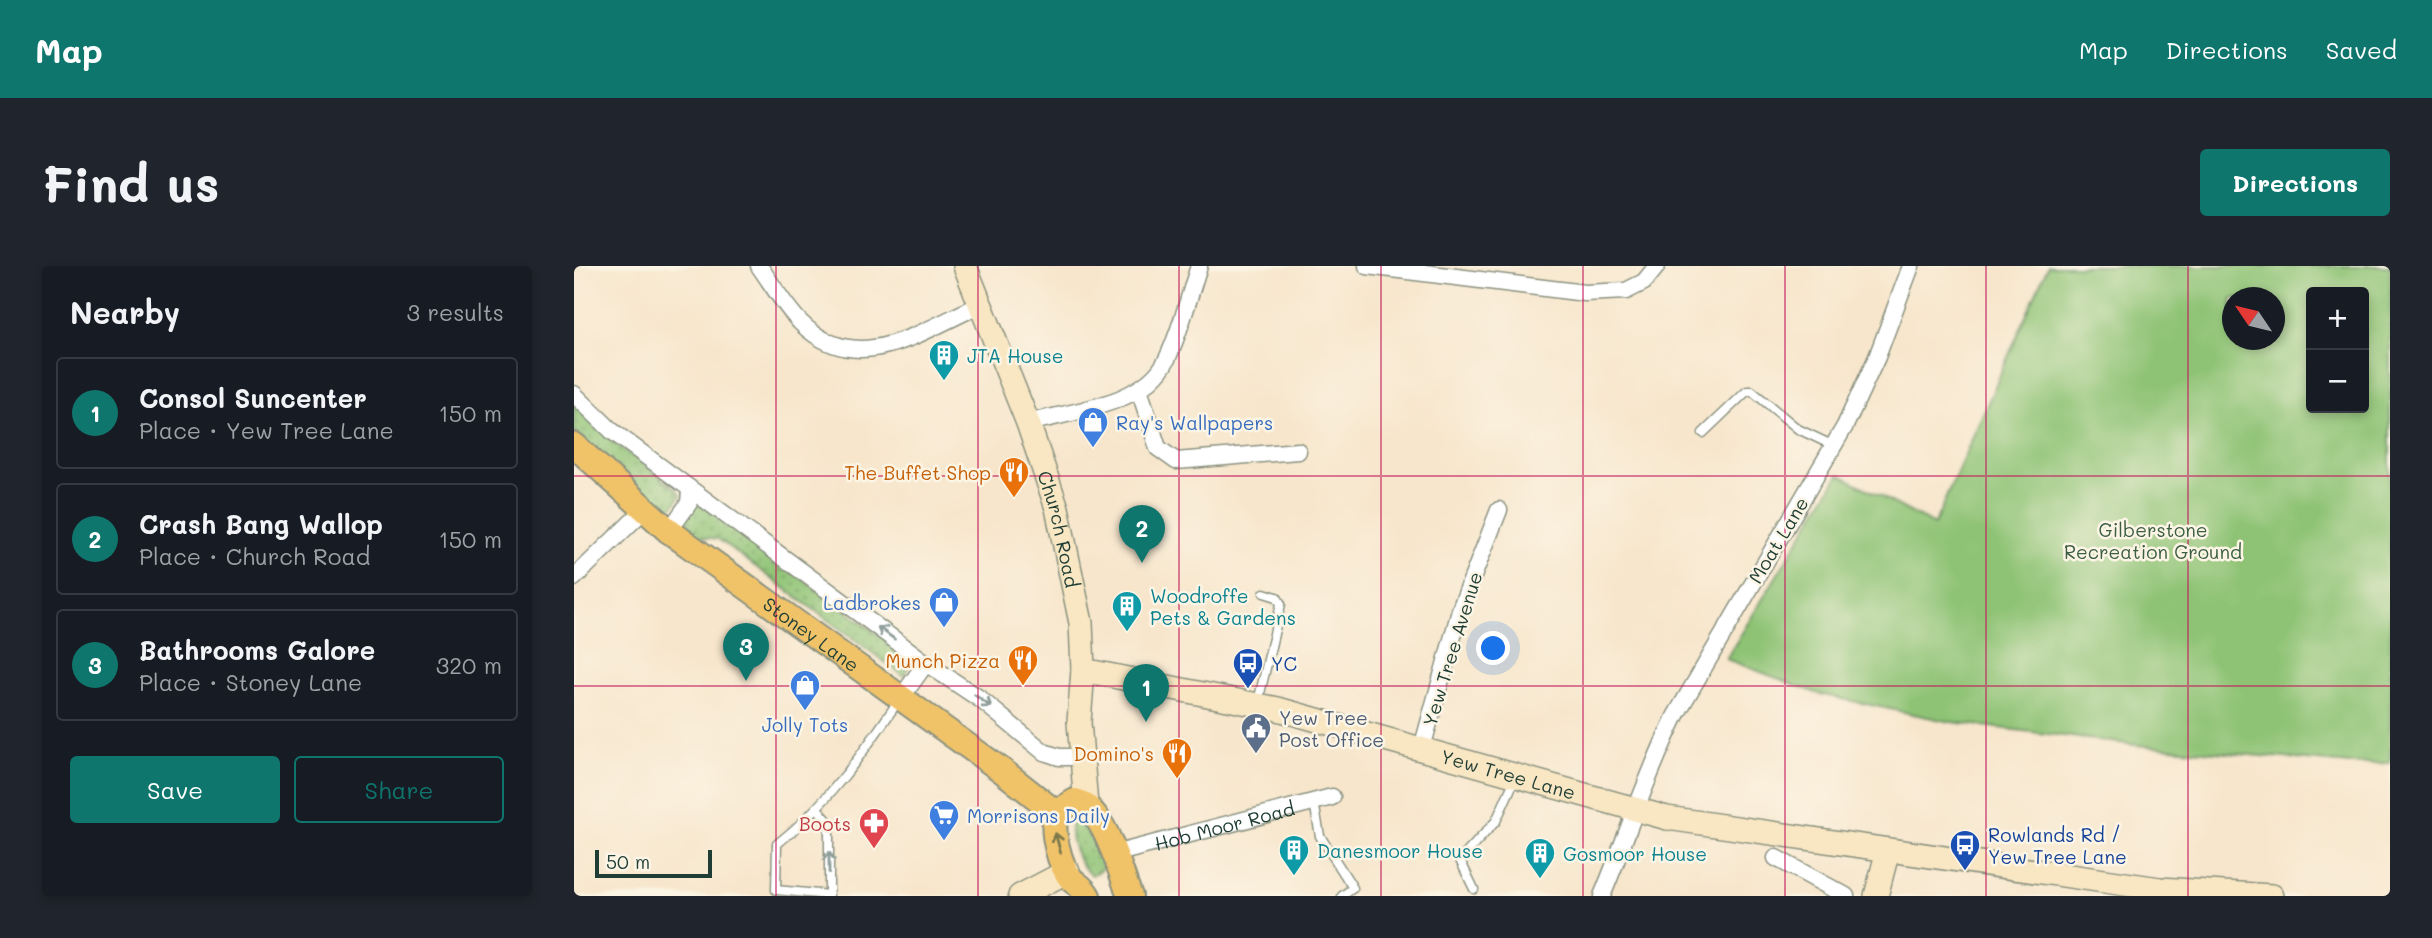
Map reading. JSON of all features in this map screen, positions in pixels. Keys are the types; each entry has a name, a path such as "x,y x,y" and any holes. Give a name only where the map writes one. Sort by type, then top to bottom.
{"main road":[{"name":"Stoney Lane","path":"574,445 669,531 1056,813"},
{"path":"1086,805 1070,802 1056,813 1054,828 1058,847 1079,884 1097,884 1106,879 1115,857"},
{"name":"Church Road","path":"1086,805 1097,817 1130,896"}],"street":[{"path":"759,266 805,327 820,338 847,349 877,350 980,305"},
{"name":"Church Road","path":"965,266 1054,496 1069,559 1082,623 1083,670 1079,722 1086,805"},
{"path":"1028,423 1139,389 1167,360 1199,266"},
{"path":"1367,266 1467,272 1585,293 1613,293 1636,287 1657,266"},
{"name":"Moat Lane","path":"1602,896 1638,810 1653,763 1692,684 1834,446 1877,356 1911,266"},
{"path":"1139,389 1158,448 1175,460 1298,451"},
{"path":"574,394 612,431 926,663 980,699 1044,752 1059,757 1080,757"},
{"path":"669,531 689,503 690,490"},
{"path":"574,578 643,510"},
{"name":"Yew Tree Avenue","path":"1422,748 1461,607 1499,510"},
{"path":"901,698 926,663"},
{"name":"Yew Tree Lane","path":"1083,670 1258,705 1422,748 1638,810 1698,824 2160,888 2272,896"},
{"name":"Hob Moor Road","path":"1115,857 1332,797"},
{"path":"1875,896 1888,850"},
{"path":"1776,858 1846,896"},
{"path":"1020,896 1079,884"}],"lane":[{"path":"1703,433 1747,391 1752,391 1798,429 1834,446"},
{"path":"1258,705 1281,604 1277,597 1264,593"},
{"path":"817,808 829,821 829,895 776,890 777,844 804,823 817,808 851,771 901,698"},
{"path":"1474,889 1460,860 1496,821 1517,776"},
{"path":"1314,802 1320,836 1353,888 1342,896"}],"green space":[{"name":"Gilberstone Recreation Ground","path":"2048,266 2390,266 2390,763 2351,764 2136,745 1951,722 1819,694 1726,659 1839,474 1934,525"},
{"path":"574,402 615,443 681,495 666,515 574,430"},
{"path":"696,505 703,505 907,656 910,663 904,676 718,539 696,536 682,526"},
{"path":"1080,816 1086,819 1105,858 1104,867 1092,875 1082,865 1072,841 1074,818"}],"place":[{"name":"JTA House","path":"944,382"},
{"name":"Ray's Wallpapers","path":"1093,449"},
{"name":"The Buffet Shop","path":"1014,499"},
{"name":"Crash Bang Wallop","path":"1142,563"},
{"name":"Ladbrokes","path":"944,629"},
{"name":"Woodroffe Pets & Gardens","path":"1127,633"},
{"name":"Bathrooms Galore","path":"746,681"},
{"name":"Munch Pizza","path":"1023,687"},
{"name":"YC","path":"1248,690"},
{"name":"Jolly Tots","path":"805,712"},
{"name":"Consol Suncenter","path":"1146,722"},
{"name":"Yew Tree Post Office","path":"1256,755"},
{"name":"Domino's","path":"1177,780"},
{"name":"Morrisons Daily","path":"944,842"},
{"name":"Boots","path":"874,850"},
{"name":"Rowlands Rd / Yew Tree Lane","path":"1965,872"},
{"name":"Danesmoor House","path":"1294,877"},
{"name":"Gosmoor House","path":"1540,880"}]}
